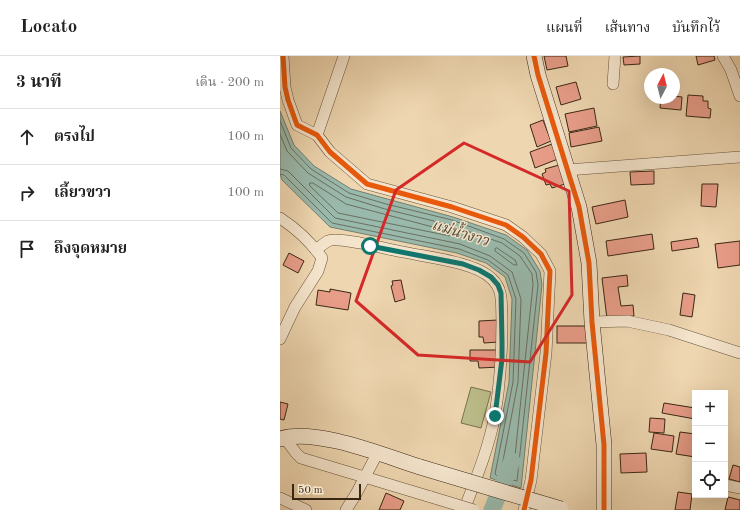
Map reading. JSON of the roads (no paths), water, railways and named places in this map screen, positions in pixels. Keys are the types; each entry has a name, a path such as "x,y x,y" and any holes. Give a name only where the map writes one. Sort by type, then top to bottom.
{"street":[{"path":"283,56 285,86 288,100 297,125 317,135 330,152 367,184 452,207 506,225 523,237 541,254 550,271 546,353 531,480 524,510"},
{"path":"317,135 344,56"},
{"path":"534,56 538,75 579,207 585,235 589,262 592,322 604,445 604,510"},
{"path":"613,84 615,56"},
{"path":"723,56 731,70 740,96"},
{"path":"567,170 740,157"},
{"path":"280,218 293,226 309,241 322,258 318,271 295,308 280,339"},
{"path":"316,250 329,240 363,244 463,264 479,270 491,277 498,285 501,293 502,359 495,416 477,478 464,510"},
{"path":"592,322 627,321 669,330 740,353"},
{"path":"282,438 306,436 333,440 563,509"},
{"path":"282,438 301,458 474,510"},
{"path":"346,510 377,454"},
{"path":"728,486 740,488"},
{"path":"280,498 306,510"}],"water":[{"path":"280,111 294,145 314,166 351,189 453,217 506,235 527,250 540,271 542,285 521,488 490,478 509,382 512,299 505,277 486,263 457,253 330,227 282,180 280,174"}],"waterway":[{"name":"แม่น้ำงาว","path":"492,510 512,461"}]}
